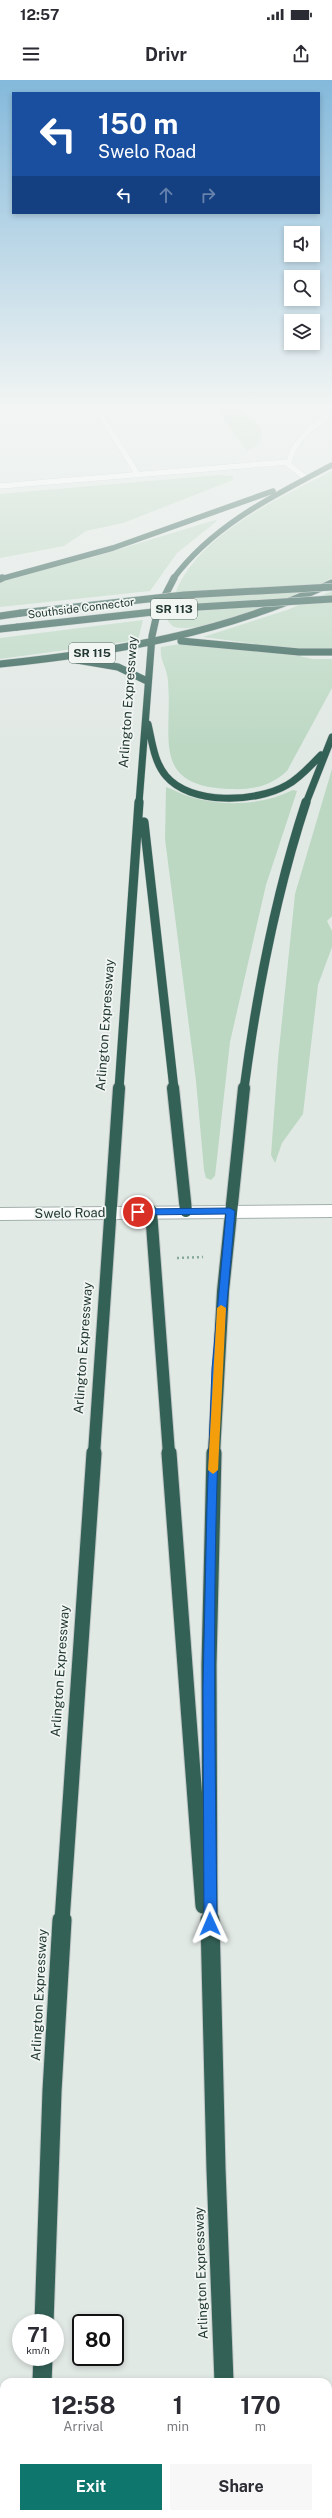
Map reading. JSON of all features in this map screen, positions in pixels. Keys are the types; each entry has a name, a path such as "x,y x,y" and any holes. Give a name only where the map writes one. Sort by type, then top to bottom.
{"highway":[{"path":"0,579 113,548 196,518"},
{"name":"Arlington Expressway","path":"44,2314 52,2091 62,1910 150,643 155,616 166,589 192,553 240,518"},
{"name":"SR 115","path":"0,664 34,661 150,643 249,619 332,583"},
{"name":"Southside Connector","path":"0,616 184,595 332,587"},
{"name":"Southside Connector","path":"0,629 191,607 332,599"},
{"path":"150,643 201,641 299,652 332,652"},
{"path":"34,661 75,660 102,662 127,670 147,681"},
{"path":"145,707 156,756 165,774 181,787 205,795 241,798 274,791 300,775 330,740"},
{"name":"Arlington Expressway","path":"224,2378 212,2035 209,1633 217,1369 230,1211 245,1068 265,948 295,836 330,740"},
{"path":"140,795 159,944 186,1211"},
{"path":"151,1211 212,2035"},
{"path":"42,2378 43,2366"}],"street":[{"name":"Swelo Road","path":"0,1214 151,1211 330,1211"}],"path":[{"path":"171,1258 203,1257"}],"green space":[{"path":"0,518 136,518 123,523 86,531 64,546 0,558"},
{"path":"246,518 332,518 332,578 278,602 229,619 188,628 175,627 171,625 167,619 173,598 182,579 195,561 211,544 229,529"},
{"path":"215,520 217,521 177,553 150,591 0,607 0,581 100,555"},
{"path":"332,591 332,649 294,649 203,637 287,610"},
{"path":"143,620 138,640 0,659 0,638"},
{"path":"186,643 281,652 313,659 332,659 332,688 287,771 281,776 268,784 254,788 231,789 205,786 187,779 176,769 171,755 169,739 168,677 161,656 161,647"},
{"path":"332,769 332,916 327,921 332,931 332,947 318,985 303,1114 282,1143 275,1163 271,1155 278,1059 295,894"},
{"path":"166,787 191,797 230,803 243,803 269,799 293,790 297,791 266,885 230,1042 215,1176 211,1180 206,1178 204,1170 196,1081 165,839"}],"slow traffic":[{"path":"213,1470 221,1308"}],"route":[{"path":"138,1212 230,1211 217,1369 212,1506 209,1633 210,1924"}]}
